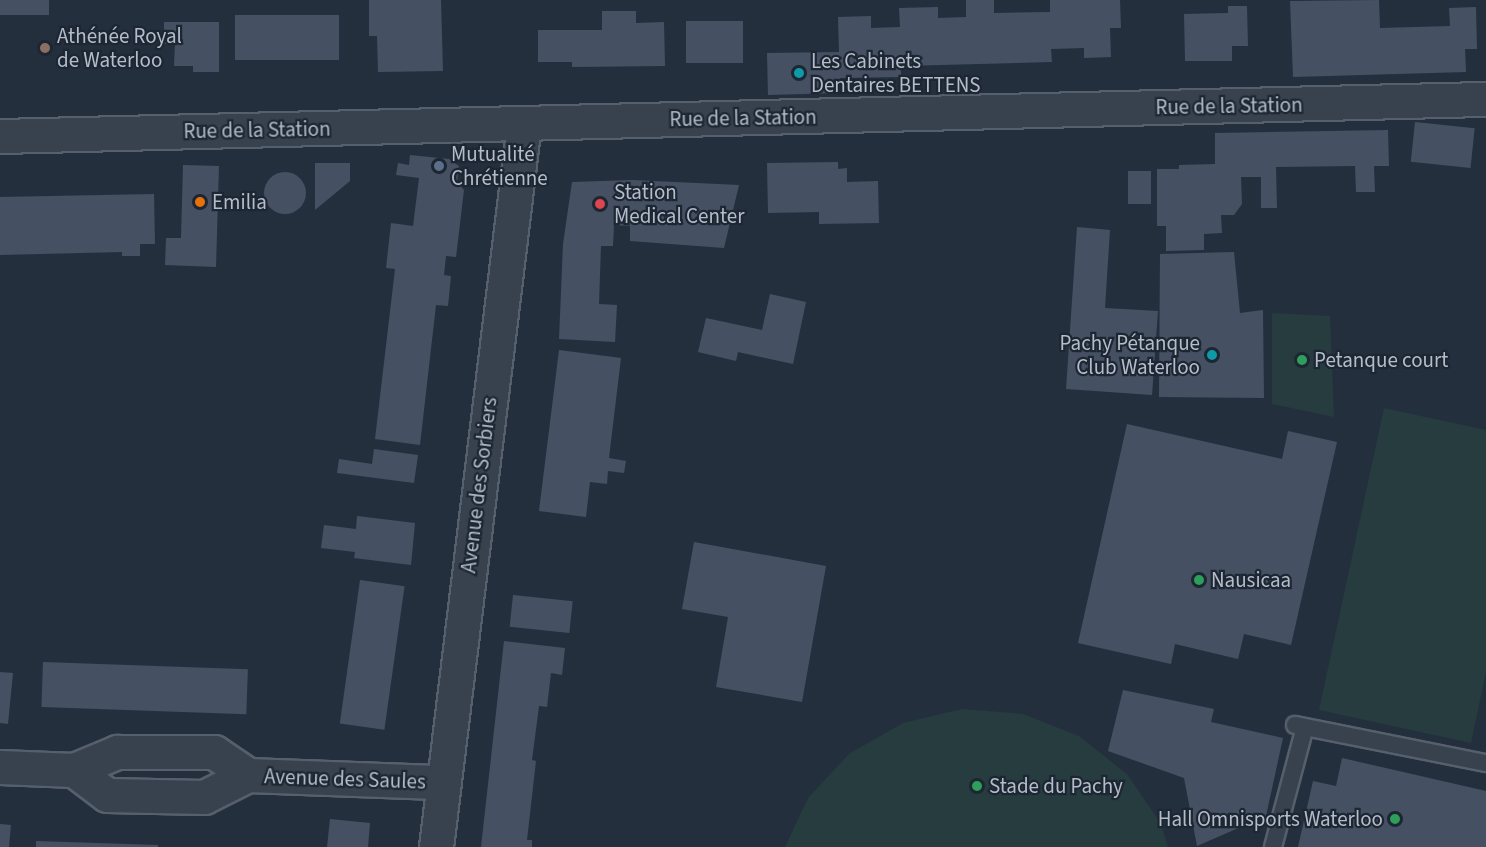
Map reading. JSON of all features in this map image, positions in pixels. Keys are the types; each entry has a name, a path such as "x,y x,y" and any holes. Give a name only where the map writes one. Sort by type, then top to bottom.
{"street":[{"name":"Rue de la Station","path":"0,136 1486,99"},
{"name":"Avenue des Sorbiers","path":"436,847 524,123"},
{"name":"Avenue des Saules","path":"0,767 74,770 117,752 214,752 248,775"},
{"name":"Avenue des Saules","path":"74,770 107,795 204,797 248,775 443,782"}],"lane":[{"path":"1273,847 1300,726 1486,764"}],"green space":[{"name":"Petanque court","path":"1272,313 1330,316 1334,417 1272,404"},
{"path":"1384,408 1486,430 1486,672 1471,743 1319,710"},
{"name":"Stade du Pachy","path":"962,709 1023,714 1079,736 1127,774 1161,824 1168,847 785,847 808,798 850,753 903,723"}],"building":[{"path":"0,0 49,0 49,15 0,15"},
{"path":"369,0 441,0 443,71 378,72 377,36 369,36"},
{"path":"966,0 994,0 994,13 1050,12 1050,0 1120,0 1121,28 1110,28 1111,57 1084,58 1084,48 1051,49 1052,62 901,66 901,77 840,78 840,93 768,95 767,53 839,52 838,17 871,16 871,28 900,27 899,8 938,7 938,18 966,17"},
{"path":"1379,0 1380,28 1450,26 1449,8 1476,7 1477,49 1465,49 1466,72 1293,77 1290,1"},
{"path":"1228,6 1247,6 1248,46 1232,46 1232,61 1185,61 1184,14 1228,13"},
{"path":"602,11 636,11 636,23 664,22 665,66 572,67 572,62 538,62 538,30 602,30"},
{"path":"235,15 339,15 339,60 235,60"},
{"path":"686,21 743,21 743,63 686,63"},
{"path":"164,22 219,22 219,72 193,72 193,66 174,66 175,43 164,44"},
{"path":"1415,122 1475,128 1470,168 1411,162"},
{"path":"1388,130 1389,166 1374,166 1375,192 1356,192 1355,166 1276,167 1277,208 1261,208 1261,177 1241,177 1242,204 1234,215 1221,215 1222,233 1204,234 1204,250 1166,251 1166,226 1157,226 1157,169 1179,169 1179,165 1215,164 1215,133"},
{"path":"410,155 449,159 459,166 457,182 464,190 456,257 446,256 444,275 451,276 448,306 436,305 420,445 375,439 395,269 386,268 391,223 413,226 419,178 396,175 398,163 409,165"},
{"path":"838,162 838,169 847,168 847,182 878,181 879,223 819,224 819,212 768,213 767,163"},
{"path":"315,163 350,163 350,181 315,210"},
{"name":"Emilia","path":"183,165 219,166 216,267 165,265 166,238 181,238"},
{"path":"1128,171 1151,171 1151,204 1128,204"},
{"path":"285,172 293,173 300,178 305,185 305,201 300,208 293,213 285,214 277,213 270,208 265,201 264,193 265,185 270,178 277,173"},
{"path":"632,180 739,185 724,248 630,241 630,226 614,225 613,246 601,246 599,304 617,305 615,342 559,339 563,244 572,182"},
{"path":"154,194 155,244 140,244 140,256 122,256 122,252 0,255 0,197"},
{"path":"1077,227 1110,230 1105,308 1158,311 1152,395 1066,389"},
{"name":"Pachy Pétanque Club Waterloo","path":"1234,252 1240,313 1263,310 1264,398 1159,397 1160,254"},
{"path":"770,294 806,302 793,364 738,352 736,361 698,352 706,318 762,330"},
{"path":"559,350 621,358 609,458 626,461 624,473 608,471 607,484 590,482 586,517 539,511"},
{"name":"Nausicaa","path":"1127,424 1282,459 1288,431 1337,442 1291,645 1244,634 1238,659 1175,644 1171,664 1078,643"},
{"path":"374,449 418,455 414,483 337,473 339,459 372,464"},
{"path":"357,516 415,523 411,565 354,558 355,552 321,548 324,525 356,529"},
{"path":"694,542 826,566 802,702 716,687 728,617 682,609"},
{"path":"360,580 405,586 384,730 340,724"},
{"path":"513,595 573,601 569,633 510,627"},
{"path":"504,641 565,648 562,675 551,673 547,707 539,706 532,760 536,761 527,840 532,840 532,847 481,847"},
{"path":"43,662 248,669 246,714 41,707"},
{"path":"0,672 13,673 8,724 0,723"},
{"path":"1123,690 1214,709 1211,722 1283,738 1266,816 1197,846 1184,778 1108,751"},
{"name":"Hall Omnisports Waterloo","path":"1342,758 1486,791 1486,847 1298,847 1313,781 1336,786"},
{"path":"330,819 370,823 368,847 327,847"},
{"path":"0,824 11,825 9,847 0,847"},
{"path":"36,841 158,845 158,847 36,847"}],"place":[{"name":"Athénée Royal de Waterloo","path":"45,48"},
{"name":"Les Cabinets Dentaires BETTENS","path":"799,73"},
{"name":"Mutualité Chrétienne","path":"439,166"},
{"name":"Emilia","path":"200,202"},
{"name":"Station Medical Center","path":"600,204"},
{"name":"Pachy Pétanque Club Waterloo","path":"1212,355"},
{"name":"Petanque court","path":"1302,360"},
{"name":"Nausicaa","path":"1199,580"},
{"name":"Stade du Pachy","path":"977,786"},
{"name":"Hall Omnisports Waterloo","path":"1395,819"}]}
